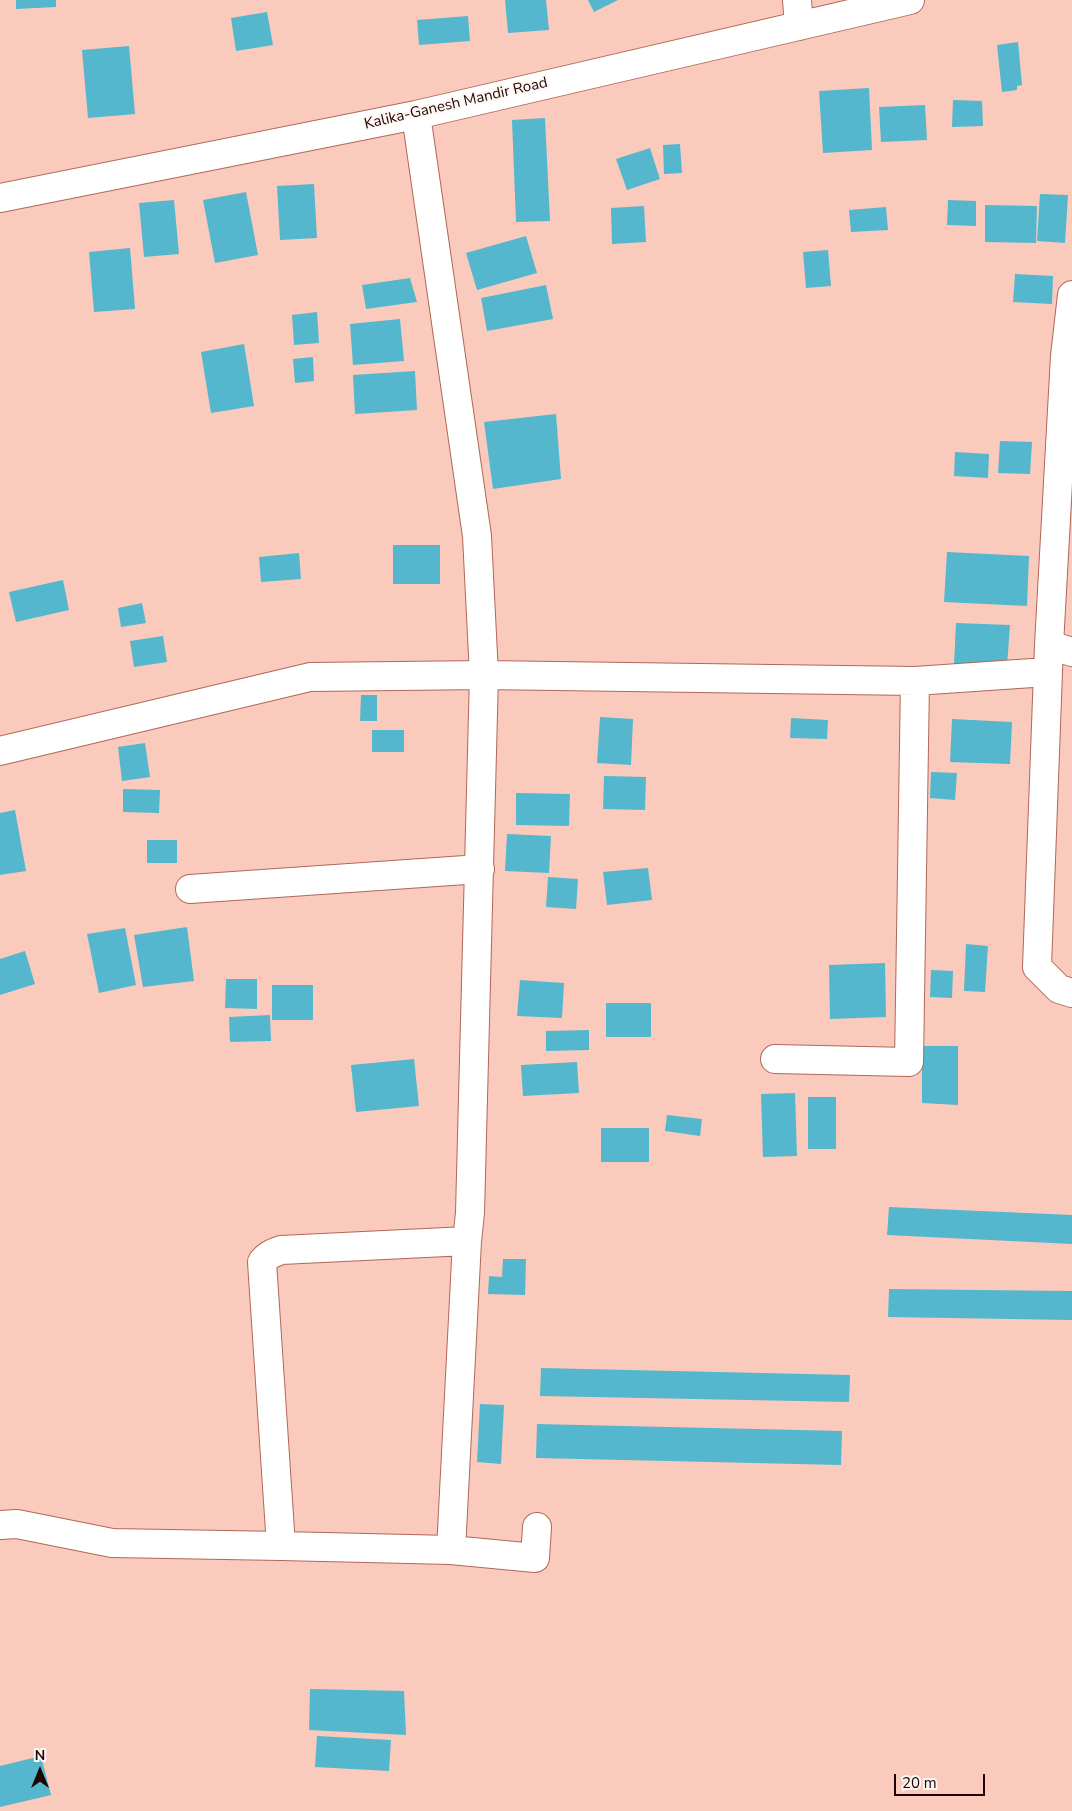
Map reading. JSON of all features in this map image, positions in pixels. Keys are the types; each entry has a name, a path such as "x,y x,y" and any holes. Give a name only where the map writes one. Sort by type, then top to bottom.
{"street":[{"name":"Kalika-Ganesh Mandir Road","path":"0,198 416,115 798,13 910,0"},
{"path":"416,115 477,536 484,675 470,1213 451,1550"},
{"path":"1072,295 1068,358 1060,648 1047,672 1037,967 1059,989 1072,993"},
{"path":"0,751 310,677 484,675 915,681 1047,672"},
{"path":"775,1059 909,1062 915,681"},
{"path":"190,889 480,868"},
{"path":"281,1546 262,1262 271,1254 281,1250 467,1241"},
{"path":"0,1525 17,1524 112,1543 451,1550 535,1558 537,1527"}],"building":[{"path":"16,0 56,0 56,7 16,9"},
{"path":"505,0 546,0 549,30 508,33"},
{"path":"588,0 618,0 594,12"},
{"path":"267,12 273,45 236,51 231,18"},
{"path":"468,16 470,41 419,45 417,20"},
{"path":"1018,42 1022,85 1017,86 1017,90 1002,92 997,45"},
{"path":"129,46 135,114 88,118 82,50"},
{"path":"869,88 872,150 823,153 819,91"},
{"path":"953,100 982,101 983,126 952,127"},
{"path":"925,105 927,140 881,142 879,107"},
{"path":"545,118 550,221 516,222 512,120"},
{"path":"680,144 682,173 664,174 663,145"},
{"path":"650,148 660,179 627,190 616,159"},
{"path":"314,184 317,238 280,240 277,186"},
{"path":"246,192 258,255 215,263 203,200"},
{"path":"1040,194 1068,195 1065,243 1037,241"},
{"path":"174,200 179,254 144,257 139,203"},
{"path":"948,200 976,201 976,226 947,225"},
{"path":"985,205 1037,206 1036,243 985,242"},
{"path":"644,206 646,242 612,244 611,208"},
{"path":"886,207 888,230 851,232 849,210"},
{"path":"526,236 537,273 477,290 466,253"},
{"path":"130,248 135,309 94,312 89,252"},
{"path":"828,250 831,286 806,288 803,252"},
{"path":"1015,274 1053,276 1052,304 1013,302"},
{"path":"410,278 417,302 366,309 362,285"},
{"path":"546,285 553,319 487,331 481,298"},
{"path":"317,312 319,343 294,345 292,315"},
{"path":"400,319 404,361 353,365 350,324"},
{"path":"244,344 254,406 211,413 201,352"},
{"path":"313,357 314,381 295,383 293,359"},
{"path":"415,371 417,410 355,414 353,375"},
{"path":"556,414 561,479 493,489 484,422"},
{"path":"1000,441 1032,442 1030,474 998,473"},
{"path":"955,452 989,454 988,478 954,476"},
{"path":"393,545 440,545 440,584 393,584"},
{"path":"947,552 1029,556 1027,606 944,602"},
{"path":"299,553 301,579 261,582 259,557"},
{"path":"63,580 69,610 16,622 9,592"},
{"path":"142,603 146,623 121,627 118,608"},
{"path":"956,623 1010,625 1007,666 954,664"},
{"path":"163,636 167,662 134,667 130,641"},
{"path":"361,695 377,695 377,721 360,721"},
{"path":"600,717 633,719 631,765 597,763"},
{"path":"791,718 828,720 827,739 790,738"},
{"path":"952,719 1012,722 1010,764 950,762"},
{"path":"372,730 404,730 404,752 372,752"},
{"path":"145,743 150,777 122,781 118,747"},
{"path":"931,772 957,773 955,800 930,798"},
{"path":"604,776 646,777 645,810 603,809"},
{"path":"123,789 160,790 159,813 123,812"},
{"path":"516,793 570,794 569,826 516,825"},
{"path":"15,810 26,871 0,875 0,813"},
{"path":"507,834 551,836 549,873 505,871"},
{"path":"147,840 177,840 177,863 147,863"},
{"path":"648,868 652,900 607,905 603,872"},
{"path":"548,877 578,879 576,909 546,907"},
{"path":"187,927 194,981 143,987 134,935"},
{"path":"125,928 136,985 99,993 87,934"},
{"path":"966,944 988,946 985,992 964,991"},
{"path":"25,951 35,984 0,995 0,959"},
{"path":"885,963 886,1017 830,1019 829,965"},
{"path":"931,970 953,971 952,998 930,997"},
{"path":"226,979 257,979 257,1009 225,1008"},
{"path":"520,980 564,983 562,1018 517,1016"},
{"path":"272,985 313,985 313,1020 272,1020"},
{"path":"606,1003 651,1003 651,1037 606,1037"},
{"path":"270,1015 271,1041 230,1042 229,1017"},
{"path":"589,1030 589,1050 546,1051 546,1031"},
{"path":"922,1046 958,1046 958,1105 922,1103"},
{"path":"414,1059 419,1106 356,1112 351,1065"},
{"path":"577,1062 579,1093 523,1096 521,1065"},
{"path":"795,1093 797,1156 763,1157 761,1094"},
{"path":"808,1097 836,1097 836,1149 808,1149"},
{"path":"667,1115 702,1119 700,1136 665,1131"},
{"path":"601,1128 649,1128 649,1162 601,1162"},
{"path":"889,1207 1072,1215 1072,1244 887,1235"},
{"path":"503,1259 526,1259 525,1295 488,1294 489,1276 502,1277"},
{"path":"889,1289 1072,1291 1072,1320 888,1317"},
{"path":"541,1368 850,1375 849,1402 540,1396"},
{"path":"480,1404 504,1405 501,1464 477,1462"},
{"path":"537,1424 842,1431 841,1465 536,1458"},
{"path":"310,1689 404,1691 406,1735 309,1730"},
{"path":"317,1736 391,1740 389,1771 315,1767"},
{"path":"41,1756 51,1795 0,1807 0,1766"}]}
